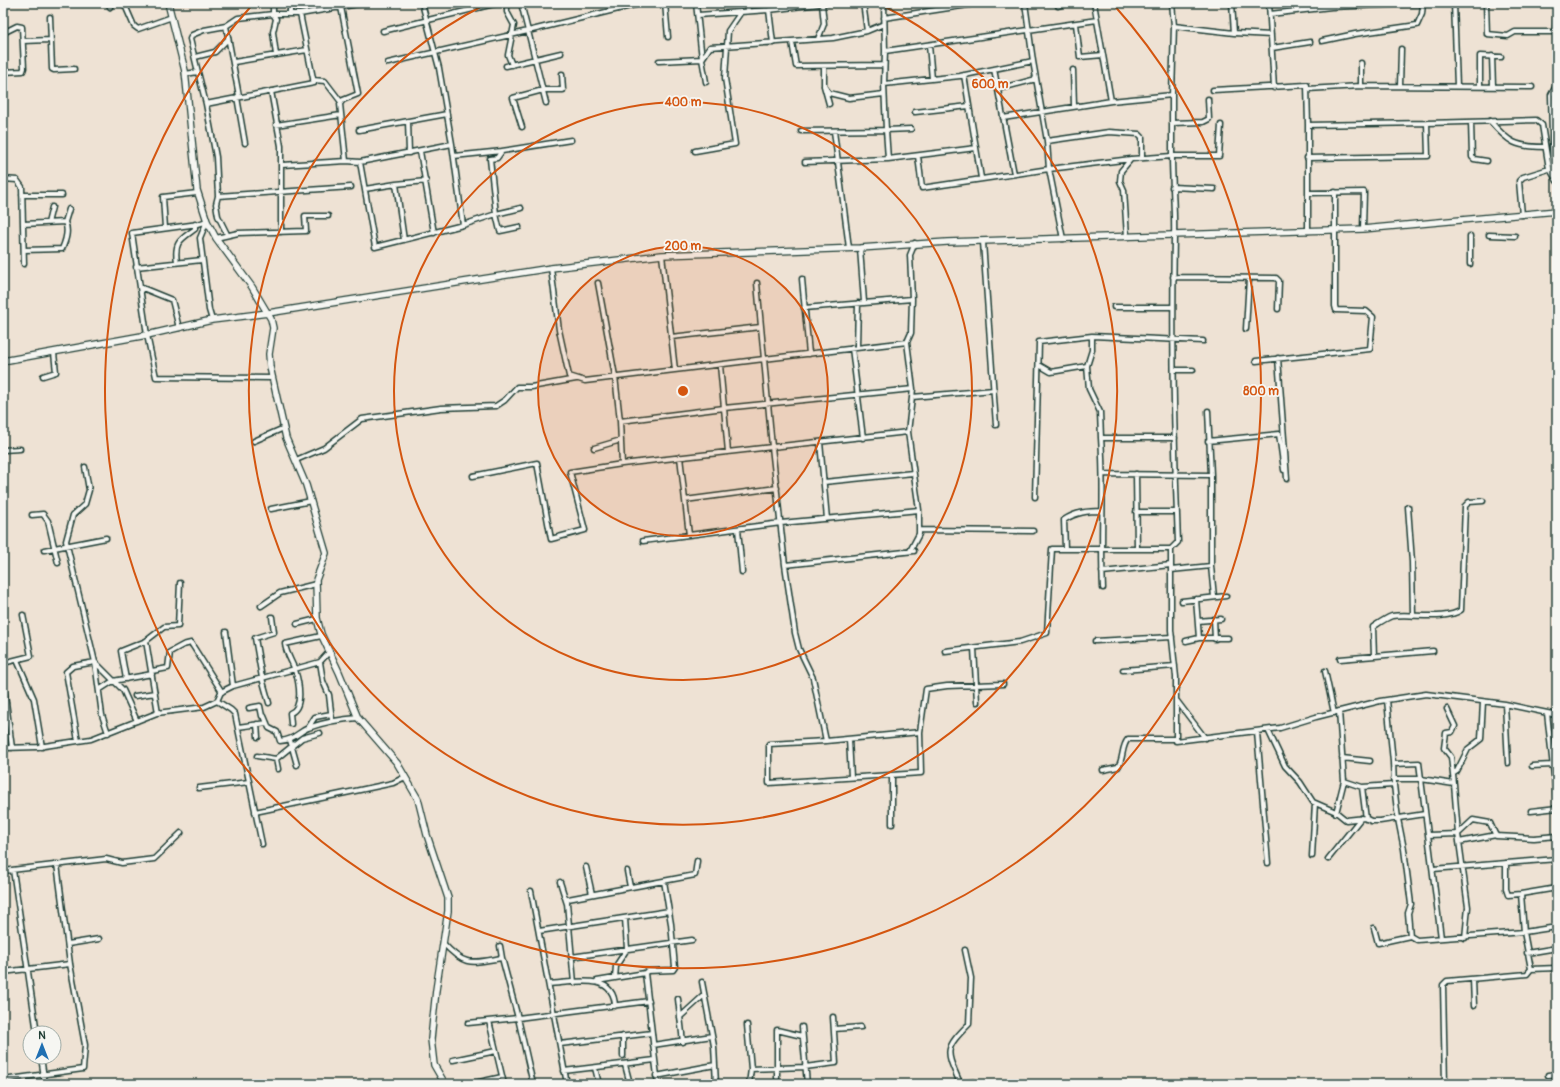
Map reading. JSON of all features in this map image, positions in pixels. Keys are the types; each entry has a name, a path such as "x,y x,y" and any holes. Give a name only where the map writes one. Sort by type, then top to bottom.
{"street":[{"path":"124,3 134,26 138,30 172,17"},
{"path":"168,3 185,74 197,193 207,221 216,238 252,287 268,313 273,328 269,354 272,378 284,428 311,501 326,553 316,584 317,619 321,636 339,672 358,718 397,762 418,799 427,835 448,898 432,1039 434,1065 445,1084"},
{"path":"273,3 273,14 276,19 273,32 276,55"},
{"path":"290,3 290,14"},
{"path":"227,234 218,216 216,204 218,196 216,157 206,104 190,39 192,35 204,30 226,26 238,18 273,14 300,14 364,3"},
{"path":"422,3 435,53 447,114 464,225"},
{"path":"382,31 498,3"},
{"path":"507,3 507,12 514,25 508,55 512,65"},
{"path":"521,3 546,103"},
{"path":"388,63 643,3"},
{"path":"665,3 668,38"},
{"path":"696,3 706,82"},
{"path":"747,3 748,10"},
{"path":"698,15 741,12 748,10 769,10 828,3"},
{"path":"863,3 867,31"},
{"path":"884,3 884,94 888,160"},
{"path":"884,18 948,5 981,3"},
{"path":"1025,3 1036,80 1047,141 1049,170 1063,239"},
{"path":"1058,6 1068,3"},
{"path":"1094,3 1111,101"},
{"path":"945,651 1020,642 1047,633 1052,549 1171,549 1178,542 1172,277 1175,236 1172,187 1174,26 1172,3"},
{"path":"1232,3 1234,33"},
{"path":"1269,3 1274,88"},
{"path":"1302,3 1302,10"},
{"path":"1322,41 1355,34 1416,25 1422,14 1423,3"},
{"path":"1270,14 1330,5 1433,3"},
{"path":"1451,3 1455,3 1457,86"},
{"path":"1486,3 1487,34 1508,36 1516,32 1555,32 1557,3"},
{"path":"818,39 824,24 822,4"},
{"path":"341,7 358,94 341,102"},
{"path":"769,10 773,43"},
{"path":"694,151 735,144 725,78 728,31 741,12"},
{"path":"206,104 314,83 306,50 300,14"},
{"path":"50,17 52,69 74,69"},
{"path":"885,51 1097,20"},
{"path":"702,59 710,47 818,39 867,31 884,24"},
{"path":"1076,24 1080,57 1103,55"},
{"path":"3,33 20,26 22,27 24,68 23,71 3,72"},
{"path":"226,26 234,62 245,143"},
{"path":"1174,26 1234,33 1271,35"},
{"path":"195,57 215,52 228,39"},
{"path":"23,41 50,40"},
{"path":"792,42 796,66 884,64"},
{"path":"1272,48 1310,42"},
{"path":"929,45 932,79"},
{"path":"1400,86 1401,49"},
{"path":"234,62 306,50"},
{"path":"506,66 561,53"},
{"path":"1480,86 1480,56 1501,56"},
{"path":"1492,56 1493,86"},
{"path":"659,61 702,59"},
{"path":"884,84 964,75 1033,61"},
{"path":"1362,63 1362,86"},
{"path":"824,66 824,86 829,104"},
{"path":"994,69 1014,174"},
{"path":"1072,70 1074,106"},
{"path":"185,74 198,72"},
{"path":"522,127 513,98 543,90 563,90 562,74"},
{"path":"964,75 981,178"},
{"path":"313,80 325,81 341,102 346,161"},
{"path":"998,89 1036,80"},
{"path":"1553,173 1551,95 1557,84"},
{"path":"1213,90 1274,88 1307,85 1308,231"},
{"path":"824,86 829,93 849,98 884,94"},
{"path":"1307,89 1362,86 1532,87"},
{"path":"271,91 281,146 281,232"},
{"path":"1003,118 1074,106 1172,95"},
{"path":"1172,123 1204,122 1209,119 1208,99"},
{"path":"915,112 969,106"},
{"path":"359,130 447,114"},
{"path":"276,125 341,115"},
{"path":"1308,124 1536,120 1542,125 1549,169 1557,181"},
{"path":"408,121 409,153"},
{"path":"1490,121 1502,135 1521,146 1545,147"},
{"path":"1470,122 1472,157 1474,159 1487,160"},
{"path":"1307,158 1428,156 1427,123"},
{"path":"918,156 922,188 981,178 1132,159 1172,156 1219,156 1221,125"},
{"path":"801,131 834,132 911,129"},
{"path":"834,132 839,161 849,248"},
{"path":"1047,141 1109,132 1139,134 1142,137 1142,158"},
{"path":"454,156 571,140"},
{"path":"282,166 346,161 360,162 452,144"},
{"path":"805,162 888,160 976,148"},
{"path":"502,150 497,158 490,160 496,214 500,231 519,227"},
{"path":"420,151 434,233"},
{"path":"1127,237 1124,190 1120,181 1121,171 1132,159"},
{"path":"360,162 375,247 464,225 496,214 521,208"},
{"path":"1522,215 1519,181 1523,177 1549,169"},
{"path":"3,179 20,182 22,196 24,264"},
{"path":"365,189 426,181"},
{"path":"396,184 404,240"},
{"path":"218,196 351,187"},
{"path":"1172,187 1214,189"},
{"path":"1256,361 1370,349 1373,317 1366,311 1336,310 1335,306 1335,192"},
{"path":"1308,193 1364,192 1363,229"},
{"path":"165,228 163,197 197,193"},
{"path":"22,196 62,195"},
{"path":"48,223 52,207"},
{"path":"24,250 62,249 66,240 67,227 65,222 69,209"},
{"path":"3,361 148,335 212,320 268,313 551,268 662,255 860,248 915,243 1363,229 1557,211"},
{"path":"216,238 227,234 306,231 305,216 328,216"},
{"path":"207,221 132,233 136,267 156,377 272,378"},
{"path":"207,221 200,238 202,260 212,320"},
{"path":"23,224 65,222"},
{"path":"177,262 175,250 180,240 196,229 195,224"},
{"path":"1489,235 1515,236"},
{"path":"1470,236 1470,264"},
{"path":"983,242 996,425"},
{"path":"785,565 912,551 919,534 918,510 908,432 913,389 908,342 912,333 910,255 915,243"},
{"path":"860,248 864,302"},
{"path":"662,255 675,370"},
{"path":"136,267 202,260"},
{"path":"551,268 559,330 569,376 585,381 615,376 908,342"},
{"path":"1172,277 1279,279 1278,309"},
{"path":"1246,329 1249,278"},
{"path":"802,279 809,354"},
{"path":"598,283 615,376 620,421 622,464"},
{"path":"757,283 772,447 785,565 795,634 799,649 813,678 826,741"},
{"path":"140,287 172,300 179,328"},
{"path":"804,308 912,299"},
{"path":"857,347 858,303"},
{"path":"1114,307 1173,307"},
{"path":"671,337 761,327"},
{"path":"1092,336 1092,350 1087,366 1089,389 1100,412 1104,474 1101,549 1103,588"},
{"path":"1035,497 1039,342 1092,336 1203,341"},
{"path":"852,348 864,438"},
{"path":"43,376 56,372 54,353"},
{"path":"1278,358 1287,479"},
{"path":"720,365 728,452"},
{"path":"1039,365 1051,372 1087,366"},
{"path":"1174,370 1194,370"},
{"path":"296,460 324,448 362,419 441,408 496,406 505,400 517,387 531,387 578,379"},
{"path":"620,421 769,403 913,389"},
{"path":"912,397 994,390"},
{"path":"1208,411 1208,441 1211,475 1211,566 1214,597"},
{"path":"254,441 284,428"},
{"path":"473,476 537,463 551,539 585,530 570,472 680,457 908,432"},
{"path":"1208,441 1279,434 1284,470"},
{"path":"1101,438 1175,438"},
{"path":"594,448 621,440"},
{"path":"820,442 827,519"},
{"path":"3,450 20,449"},
{"path":"680,457 689,535"},
{"path":"85,467 89,490 85,504 73,515 67,533 67,546 95,662 102,715 108,733"},
{"path":"824,482 914,473"},
{"path":"1104,474 1211,475"},
{"path":"1136,474 1136,549"},
{"path":"685,500 777,488"},
{"path":"272,509 311,501"},
{"path":"1374,656 1373,627 1392,616 1457,613 1461,610 1465,506 1469,502 1484,501"},
{"path":"1408,508 1412,562 1413,616"},
{"path":"643,541 781,523 918,510"},
{"path":"1065,549 1064,520 1079,513 1102,511"},
{"path":"1136,512 1177,512"},
{"path":"32,515 43,514 48,521 58,563"},
{"path":"738,529 742,572"},
{"path":"919,530 1033,531"},
{"path":"44,550 106,538"},
{"path":"1171,549 1172,637 1175,666 1176,739"},
{"path":"1102,572 1171,565"},
{"path":"1171,570 1211,566"},
{"path":"126,679 121,650 146,641 164,627 178,626 180,583"},
{"path":"261,606 280,593 316,584"},
{"path":"1182,601 1226,596"},
{"path":"1196,599 1199,638"},
{"path":"3,663 31,656 23,614"},
{"path":"269,703 262,678 255,638 274,632 272,617"},
{"path":"297,624 317,619"},
{"path":"1214,619 1215,639"},
{"path":"1198,621 1221,619"},
{"path":"226,632 232,686"},
{"path":"291,724 290,713 296,709 298,704 295,669 285,644 321,636"},
{"path":"1095,640 1172,637"},
{"path":"1186,641 1199,638 1228,638"},
{"path":"146,641 158,713"},
{"path":"99,690 113,681 168,668 170,652 183,644 191,644 222,692"},
{"path":"974,648 977,702"},
{"path":"1340,659 1433,651"},
{"path":"3,748 42,747 91,739 158,713 204,707 217,701 222,692 232,686 320,662 329,652"},
{"path":"17,660 34,699 42,747"},
{"path":"95,662 123,690 137,721"},
{"path":"78,741 66,672 73,666 95,662"},
{"path":"320,662 323,681 329,695 332,720"},
{"path":"1123,670 1175,666"},
{"path":"1325,671 1334,713"},
{"path":"3,679 12,748"},
{"path":"920,732 826,741 768,744 769,783 921,772 920,732 926,690 1003,684"},
{"path":"135,696 155,693"},
{"path":"1103,770 1118,767 1121,762 1124,744 1128,739 1176,739 1176,742 1257,732 1387,700 1426,694 1505,704 1557,715"},
{"path":"1176,700 1204,738"},
{"path":"1387,700 1393,779 1411,904 1408,913 1410,936"},
{"path":"217,701 236,714 262,844"},
{"path":"1454,773 1457,772 1468,749 1481,740 1483,702"},
{"path":"1505,704 1508,763"},
{"path":"249,708 260,706 262,716 269,728 277,732 280,741 290,740 308,728 332,720 358,718"},
{"path":"1447,709 1455,726 1452,732 1446,733 1444,748 1451,757 1454,773 1458,834 1468,907 1465,938"},
{"path":"1336,813 1344,781 1339,711"},
{"path":"1548,713 1552,766 1557,804"},
{"path":"308,728 315,717 331,714"},
{"path":"238,727 267,723"},
{"path":"258,724 258,738"},
{"path":"1268,730 1285,766 1300,782 1313,802 1336,813 1346,820 1364,818 1370,821 1398,819 1425,814"},
{"path":"1257,732 1268,863"},
{"path":"257,756 276,759 292,748 302,738 320,733"},
{"path":"849,739 851,777"},
{"path":"290,740 297,765"},
{"path":"1342,758 1370,761"},
{"path":"276,759 278,769"},
{"path":"1393,764 1419,763 1441,938"},
{"path":"1532,766 1552,766"},
{"path":"892,774 892,824"},
{"path":"255,812 393,783 405,777"},
{"path":"1393,779 1421,779 1454,784"},
{"path":"1344,781 1362,787 1394,785"},
{"path":"199,788 249,782"},
{"path":"1328,859 1364,818 1362,787"},
{"path":"1312,856 1316,803"},
{"path":"1531,811 1557,808"},
{"path":"1428,835 1458,834 1474,820 1490,823 1496,835"},
{"path":"3,871 106,859 122,862 154,859 181,833"},
{"path":"1459,842 1496,835 1534,838 1557,836"},
{"path":"1433,869 1557,859"},
{"path":"567,904 568,899 695,875 697,861"},
{"path":"1506,863 1506,889 1508,895 1557,888"},
{"path":"3,1080 83,1069 85,1046 70,964 57,864"},
{"path":"586,867 592,894"},
{"path":"13,870 36,1025"},
{"path":"627,871 630,888"},
{"path":"549,984 597,981 645,973 647,971 674,969 669,911 664,881"},
{"path":"560,882 567,904 574,983"},
{"path":"531,891 567,1084"},
{"path":"1522,894 1524,932 1531,969"},
{"path":"539,931 669,911"},
{"path":"615,978 616,966 627,949 625,918"},
{"path":"1374,928 1378,943 1410,936 1417,940 1465,938 1524,932 1557,926"},
{"path":"68,944 99,939"},
{"path":"571,957 692,940"},
{"path":"443,943 456,957 464,960 475,962 502,958"},
{"path":"500,946 533,1084"},
{"path":"1527,953 1557,948"},
{"path":"960,1083 949,1057 951,1042 969,1024 971,978 965,950"},
{"path":"3,972 70,964"},
{"path":"1445,1084 1443,985 1447,981 1521,976 1527,974 1531,969 1557,968"},
{"path":"645,973 658,1084"},
{"path":"1473,979 1474,1006"},
{"path":"597,981 610,989 614,1006"},
{"path":"702,982 703,996 712,1036 716,1084"},
{"path":"680,1017 703,996"},
{"path":"678,1000 683,1042"},
{"path":"468,1023 649,1001"},
{"path":"751,1069 805,1067 836,1063 833,1017"},
{"path":"489,1021 504,1084"},
{"path":"747,1025 751,1069 749,1084"},
{"path":"802,1026 807,1084"},
{"path":"834,1029 861,1027"},
{"path":"777,1078 777,1030 802,1036"},
{"path":"560,1044 652,1033"},
{"path":"623,1036 623,1056"},
{"path":"653,1045 683,1042 712,1036"},
{"path":"453,1060 496,1051"},
{"path":"564,1071 625,1065 655,1060"},
{"path":"42,1065 45,1084"},
{"path":"625,1065 630,1084"},
{"path":"656,1076 715,1065"},
{"path":"596,1068 599,1084"},
{"path":"1548,1075 1557,1074"},
{"path":"470,1084 502,1077"},
{"path":"954,1084 973,1082"}]}
